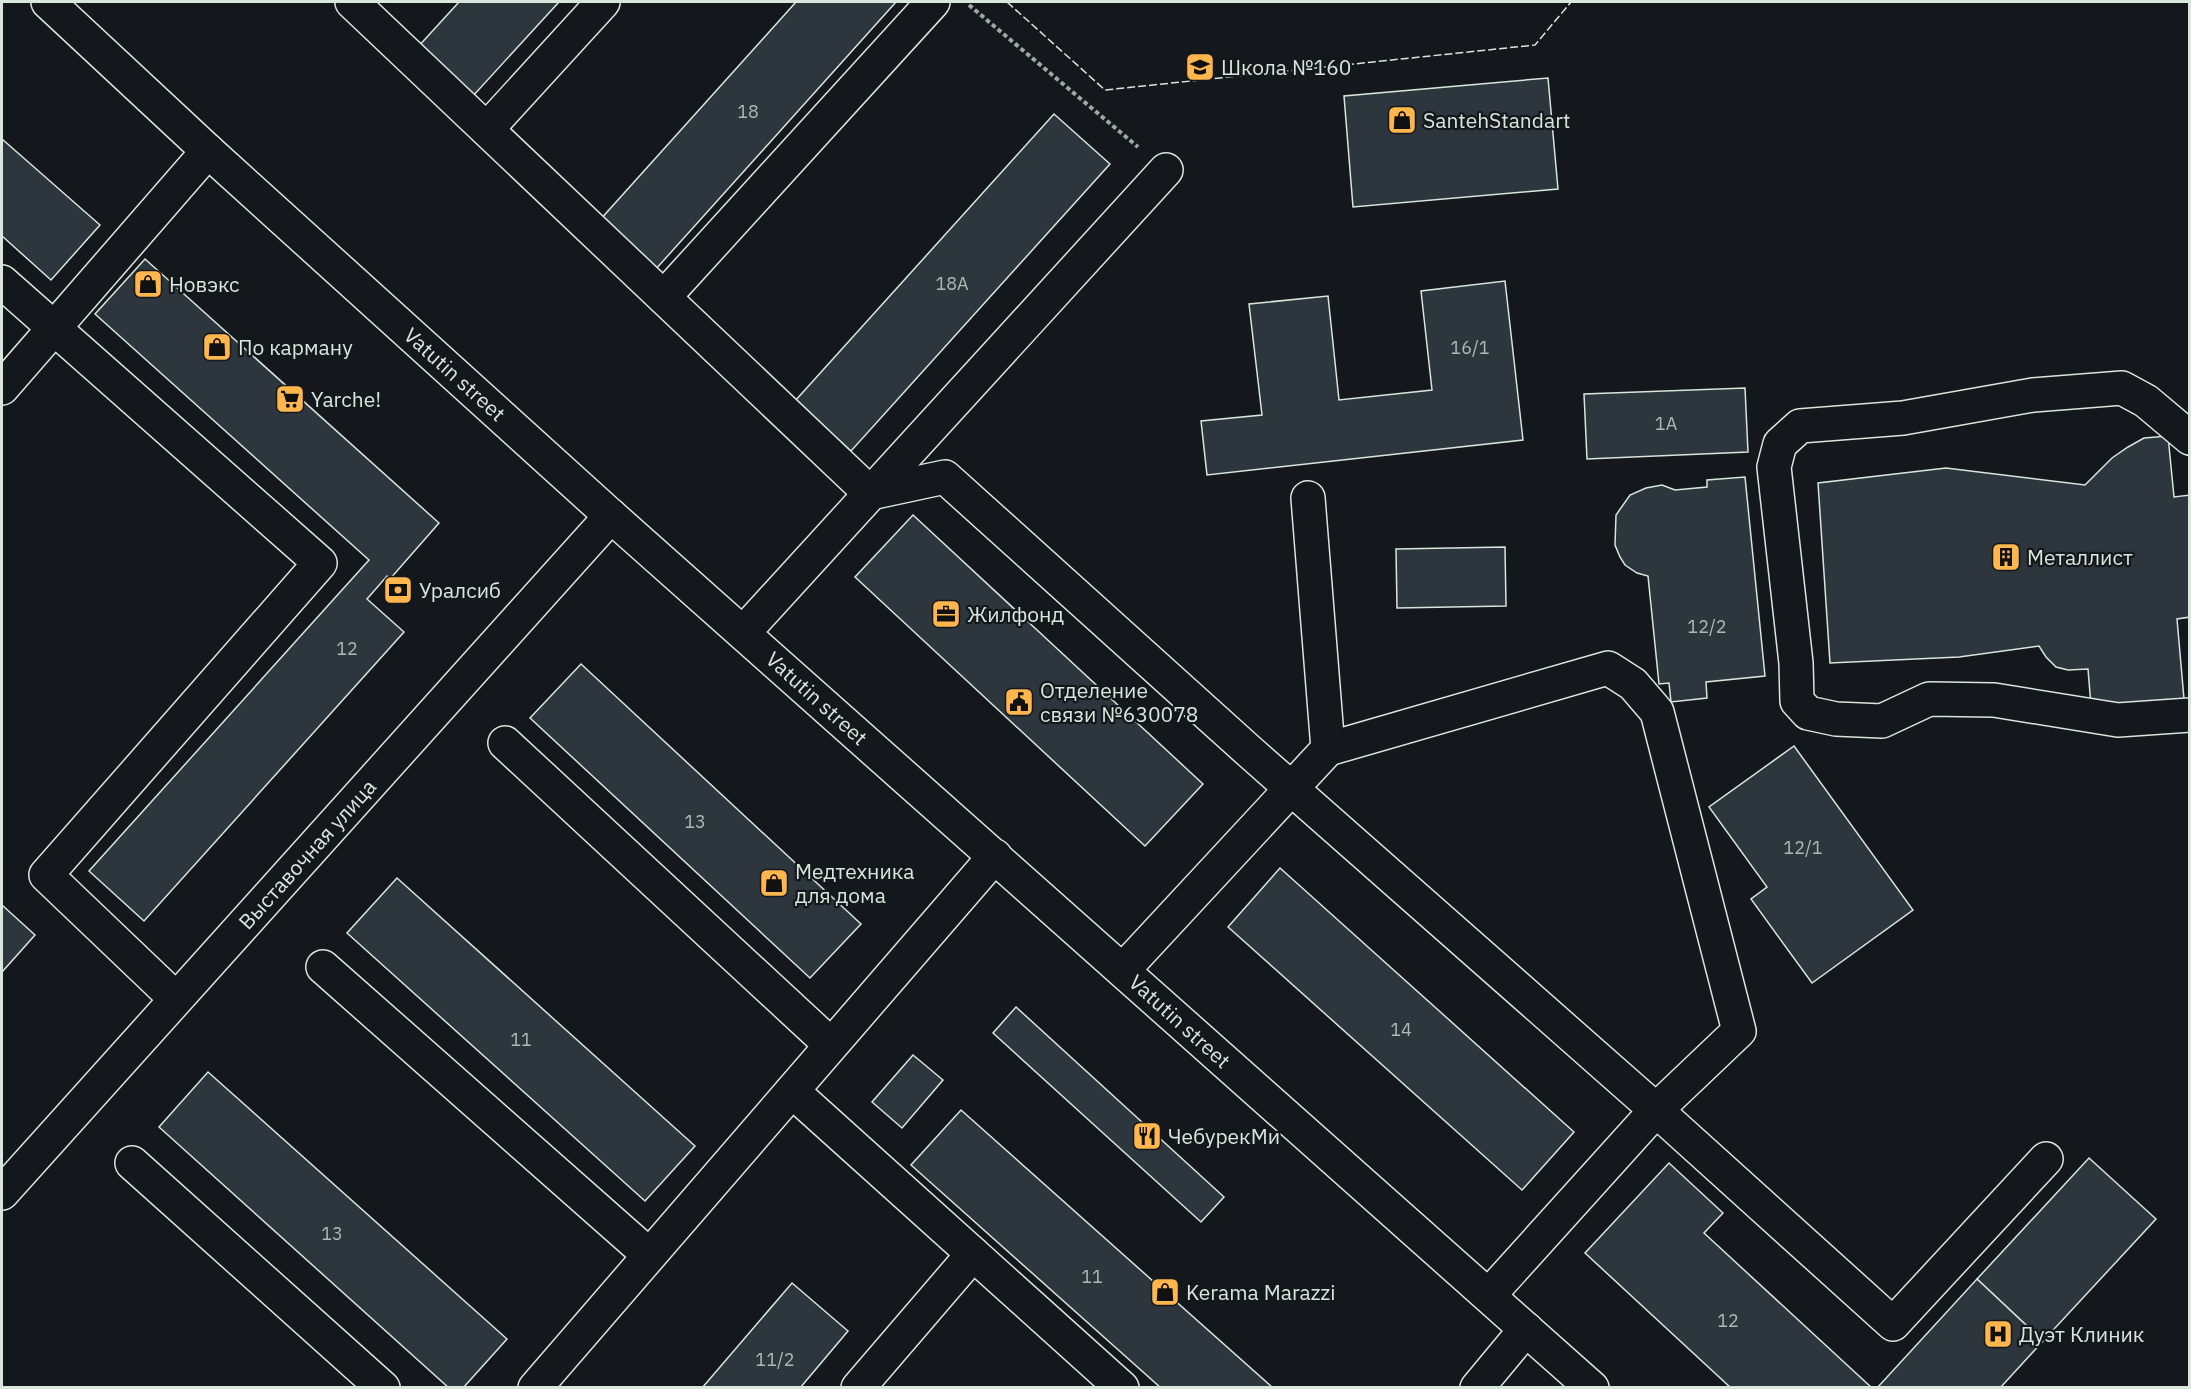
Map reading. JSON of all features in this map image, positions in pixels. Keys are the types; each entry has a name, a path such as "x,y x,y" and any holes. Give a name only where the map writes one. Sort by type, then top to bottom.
{"main road":[{"path":"352,2 870,492"},
{"path":"487,129 603,2"},
{"path":"664,297 933,2"},
{"name":"Vatutin street","path":"59,5 207,151 611,516 1592,1388"},
{"path":"2,388 207,151"},
{"path":"743,633 1166,170"},
{"path":"2,282 320,563 46,875 176,999"},
{"path":"2190,438 2146,401 2122,388 2033,395 1903,418 1800,426 1780,444 1774,467 1796,663 1797,701 1808,713 1836,719 1882,721 1929,699 1994,700 2118,720 2190,715"},
{"path":"870,492 945,477 1893,1324 2046,1159"},
{"path":"1308,498 1328,749"},
{"name":"Выставочная улица","path":"2,1193 611,516"},
{"path":"1123,970 1328,749 1608,668 1633,684 1657,712 1739,1031 1656,1110 1489,1295"},
{"path":"505,743 831,1045"},
{"path":"535,1388 994,856"},
{"path":"323,967 649,1255"},
{"path":"792,1091 1122,1388"},
{"path":"132,1163 382,1388"},
{"path":"858,1388 973,1254"},
{"path":"1477,1388 1526,1329"}],"path":[{"path":"965,2 1166,170"}],"building":[{"path":"459,2 559,2 472,97 417,48"},
{"path":"796,2 896,2 655,270 599,221"},
{"path":"1548,78 1558,189 1353,207 1344,96"},
{"path":"1054,114 1110,164 851,451 795,401"},
{"path":"2,139 100,225 51,280 2,236"},
{"path":"145,259 439,523 390,579 387,576 367,599 404,632 144,921 89,871 369,560 95,314"},
{"path":"1505,281 1523,440 1207,475 1201,421 1262,415 1249,304 1328,296 1339,400 1432,390 1421,291"},
{"path":"1745,388 1748,452 1587,459 1584,394"},
{"name":"Металлист","path":"2168,436 2174,497 2190,495 2190,617 2177,619 2184,699 2091,706 2088,669 2068,670 2056,667 2039,646 1959,657 1830,663 1818,483 1946,468 2085,485 2112,458 2128,447 2144,438"},
{"path":"1745,477 1765,676 1706,682 1707,698 1671,702 1669,683 1659,684 1648,576 1637,573 1625,565 1620,557 1615,545 1616,515 1630,495 1646,488 1662,485 1675,490 1707,487 1707,480"},
{"path":"913,515 1203,784 1145,846 855,577"},
{"path":"1505,547 1506,606 1397,608 1396,549"},
{"path":"581,664 861,924 810,978 530,718"},
{"path":"1794,746 1913,910 1812,983 1751,899 1767,887 1709,807"},
{"path":"1280,868 1574,1132 1522,1190 1228,927"},
{"path":"397,878 695,1146 645,1201 347,933"},
{"path":"2,905 35,935 2,972"},
{"path":"1016,1007 1224,1197 1201,1222 993,1033"},
{"path":"913,1055 943,1080 902,1128 872,1102"},
{"path":"208,1072 507,1339 463,1388 449,1388 159,1127"},
{"path":"961,1110 1273,1388 1161,1388 911,1165"},
{"path":"2089,1158 2156,1219 2043,1341 1977,1279"},
{"path":"1669,1163 1723,1213 1704,1233 1872,1388 1731,1388 1585,1253"},
{"path":"1977,1279 2043,1341 2000,1388 1877,1388"},
{"path":"792,1283 848,1331 800,1388 702,1388"}],"fence":[{"path":"1007,2 1105,90 1535,45 1571,2"}],"place":[{"name":"Школа №160","path":"1200,67"},
{"name":"SantehStandart","path":"1402,120"},
{"name":"Новэкс","path":"148,284"},
{"name":"По карману","path":"217,347"},
{"name":"Yarche!","path":"290,399"},
{"name":"Металлист","path":"2006,557"},
{"name":"Уралсиб","path":"398,590"},
{"name":"Жилфонд","path":"946,614"},
{"name":"Отделение связи №630078","path":"1019,702"},
{"name":"Медтехника для дома","path":"774,883"},
{"name":"ЧебурекМи","path":"1147,1136"},
{"name":"Kerama Marazzi","path":"1165,1292"},
{"name":"Дуэт Клиник","path":"1998,1334"}]}
